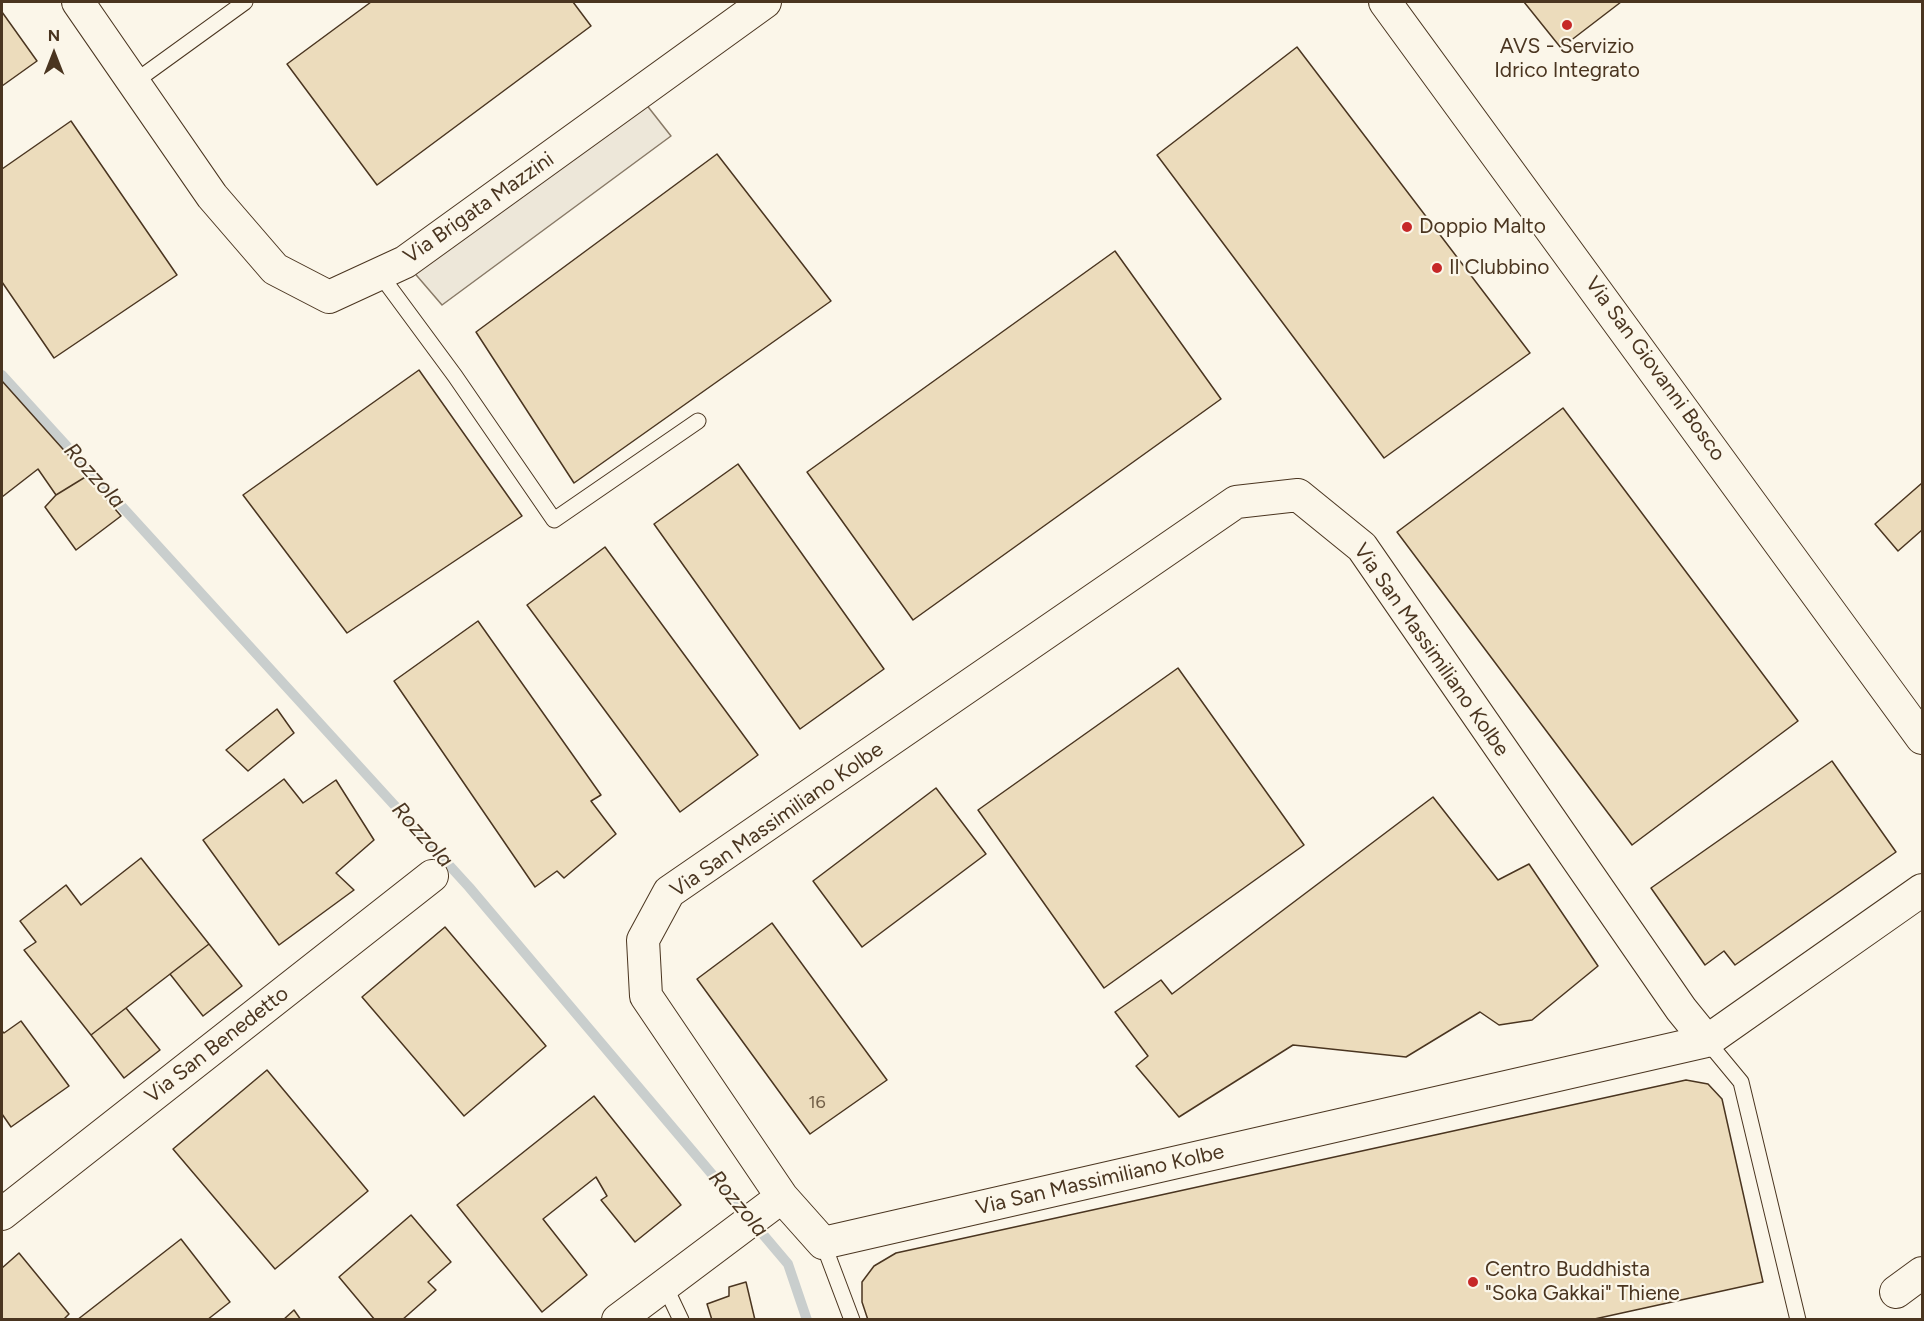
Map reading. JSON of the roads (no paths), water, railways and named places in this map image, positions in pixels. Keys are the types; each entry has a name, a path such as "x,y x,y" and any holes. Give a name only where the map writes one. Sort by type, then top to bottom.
{"street":[{"name":"Via Brigata Mazzini","path":"78,2 212,196 274,269 329,297 405,262 765,2"},
{"name":"Via San Giovanni Bosco","path":"1385,2 1923,738"},
{"name":"Via San Massimiliano Kolbe","path":"1707,1041 1681,1009 1362,547 1298,495 1236,502 669,892 643,940 646,996 771,1205 824,1243 1707,1041 1923,890"},
{"name":"Via San Benedetto","path":"2,1214 432,876"},
{"path":"618,1320 771,1205"},
{"path":"1896,1292 1923,1273"}],"lane":[{"path":"133,83 245,2"},
{"path":"379,273 455,376 554,520 698,421"},
{"path":"1707,1041 1741,1082 1798,1320"},
{"path":"824,1243 852,1320"},
{"path":"664,1284 681,1320"}],"waterway":[{"name":"Rozzola","path":"2,375 469,887 788,1264 807,1320"}],"place":[{"name":"AVS - Servizio Idrico Integrato","path":"1567,25"},
{"name":"Doppio Malto","path":"1407,227"},
{"name":"Il Clubbino","path":"1437,268"},
{"name":"Centro Buddhista \"Soka Gakkai\" Thiene","path":"1473,1282"}]}
